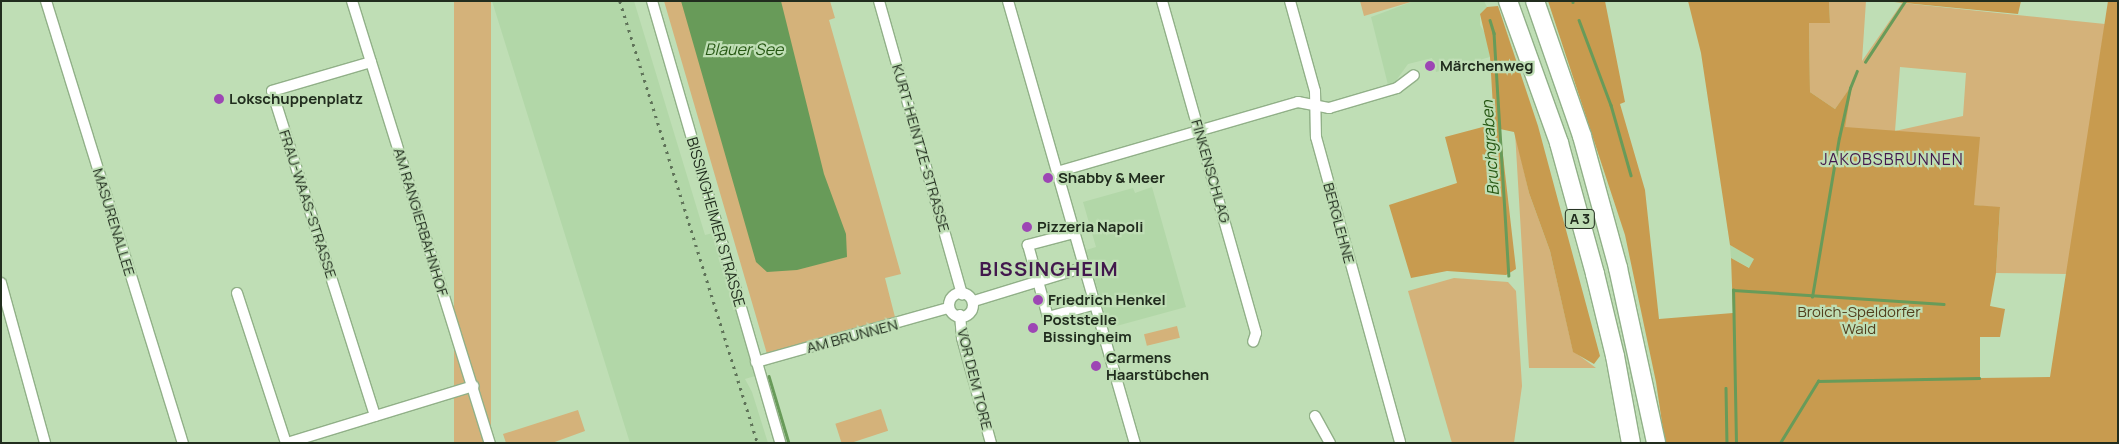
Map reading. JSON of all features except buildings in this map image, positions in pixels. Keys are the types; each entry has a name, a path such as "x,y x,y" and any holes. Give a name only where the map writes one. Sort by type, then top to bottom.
{"highway":[{"name":"A 3","path":"1508,1 1558,143 1595,274 1615,356 1631,443"},
{"name":"A 3","path":"1535,1 1582,136 1618,268 1656,443"}],"street":[{"name":"MASURENALLEE","path":"46,1 183,443"},
{"name":"AM RANGIERBAHNHOF","path":"352,1 490,443"},
{"name":"BISSINGHEIMER STRASSE","path":"652,1 780,443"},
{"name":"KURT-HEINTZE-STRASSE","path":"879,1 962,295"},
{"path":"1008,1 1135,443"},
{"name":"FINKENSCHLAG","path":"1162,1 1256,333 1253,342"},
{"name":"BERGLEHNE","path":"1290,1 1315,90 1316,137 1400,443"},
{"name":"FRAU-WAAS-STRASSE","path":"371,62 272,91 375,416"},
{"path":"1057,172 1298,102 1329,108 1397,88 1414,75"},
{"path":"1074,233 1028,245 1048,317 1096,304"},
{"path":"974,300 1085,268"},
{"path":"1,283 45,443"},
{"path":"237,293 287,443 473,386"},
{"path":"962,295 968,294 974,300"},
{"name":"AM BRUNNEN","path":"756,362 948,308 950,298 962,295"},
{"path":"948,308 955,316 960,315 972,311 974,300"},
{"name":"VOR DEM TORE","path":"960,315 962,338 992,443"},
{"path":"1315,416 1330,443"}],"shaded area":[{"path":"454,1 491,1 491,443 454,443"},
{"path":"492,1 634,1 705,235 713,233 755,376 745,379 752,392 768,443 630,443"},
{"path":"664,1 830,1 835,18 829,20 901,274 885,278 895,317 767,354"},
{"path":"1360,1 1414,1 1364,16"},
{"path":"1414,1 1484,1 1487,7 1480,14 1480,25 1486,35 1490,57 1436,72 1432,58 1408,64 1395,82 1388,85 1371,17"},
{"path":"1829,1 1866,1 1862,61 1902,3 2105,24 2067,274 1996,273 2000,208 1974,205 1844,127 1851,87 1835,109 1810,92 1809,23 1830,23","holes":["1900,67 1966,73 1963,116 1895,131"]},
{"path":"1515,132 1529,193 1550,251 1573,351 1596,368 1529,368"},
{"path":"1152,187 1186,307 1109,328 1086,250 1096,247 1083,202 1133,188 1135,193"},
{"path":"1730,245 1754,259 1750,268 1731,258"},
{"path":"1454,278 1508,282 1516,291 1522,386 1514,443 1452,443 1408,291"},
{"path":"1177,326 1180,338 1147,346 1144,334"},
{"path":"881,409 888,431 851,443 842,443 835,424"},
{"path":"578,410 585,431 552,443 506,443 503,434"}],"green space":[{"name":"Broich-Speldorfer Wald","path":"1548,1 1605,1 1625,102 1620,104 1645,190 1659,319 1733,313 1731,258 1749,268 1754,259 1730,245 1701,53 1688,1 1829,1 1830,23 1809,23 1810,92 1835,109 1852,85 1845,127 1980,137 1974,205 2000,207 1996,273 1990,306 2005,309 2000,337 1980,337 1980,378 2050,377 2108,1 2118,1 2118,443 1665,443 1656,382 1625,235"},
{"path":"1884,1 2021,1 2018,14"},
{"path":"1498,6 1538,126 1600,356 1594,364 1573,352 1550,251 1529,193 1514,132 1500,129 1516,269 1506,275 1447,271 1411,278 1389,205 1457,183 1445,137 1494,124 1490,57 1480,14 1487,7"}],"water":[{"name":"Blauer See","path":"681,1 781,1 824,174 846,234 847,257 797,270 767,272 756,262"}],"waterway":[{"path":"1865,62 1905,1"},
{"name":"Bruchgraben","path":"1490,20 1494,33 1509,276"},
{"path":"1579,20 1611,105 1631,175"},
{"path":"1812,297 1839,138 1850,88 1857,71"},
{"path":"1736,443 1733,290 1944,304"},
{"path":"769,376 789,443"},
{"path":"1780,443 1818,381 1979,378"},
{"path":"1726,388 1727,443"}],"railway":[{"path":"620,1 758,443"}],"place":[{"name":"Märchenweg","path":"1430,66"},
{"name":"Lokschuppenplatz","path":"219,99"},
{"name":"Shabby & Meer","path":"1048,178"},
{"name":"Pizzeria Napoli","path":"1027,227"},
{"name":"Friedrich Henkel","path":"1038,300"},
{"name":"Poststelle Bissingheim","path":"1033,328"},
{"name":"Carmens Haarstübchen","path":"1096,366"}],"district":[{"name":"JAKOBSBRUNNEN","path":"1892,159"},
{"name":"BISSINGHEIM","path":"1049,268"}]}
